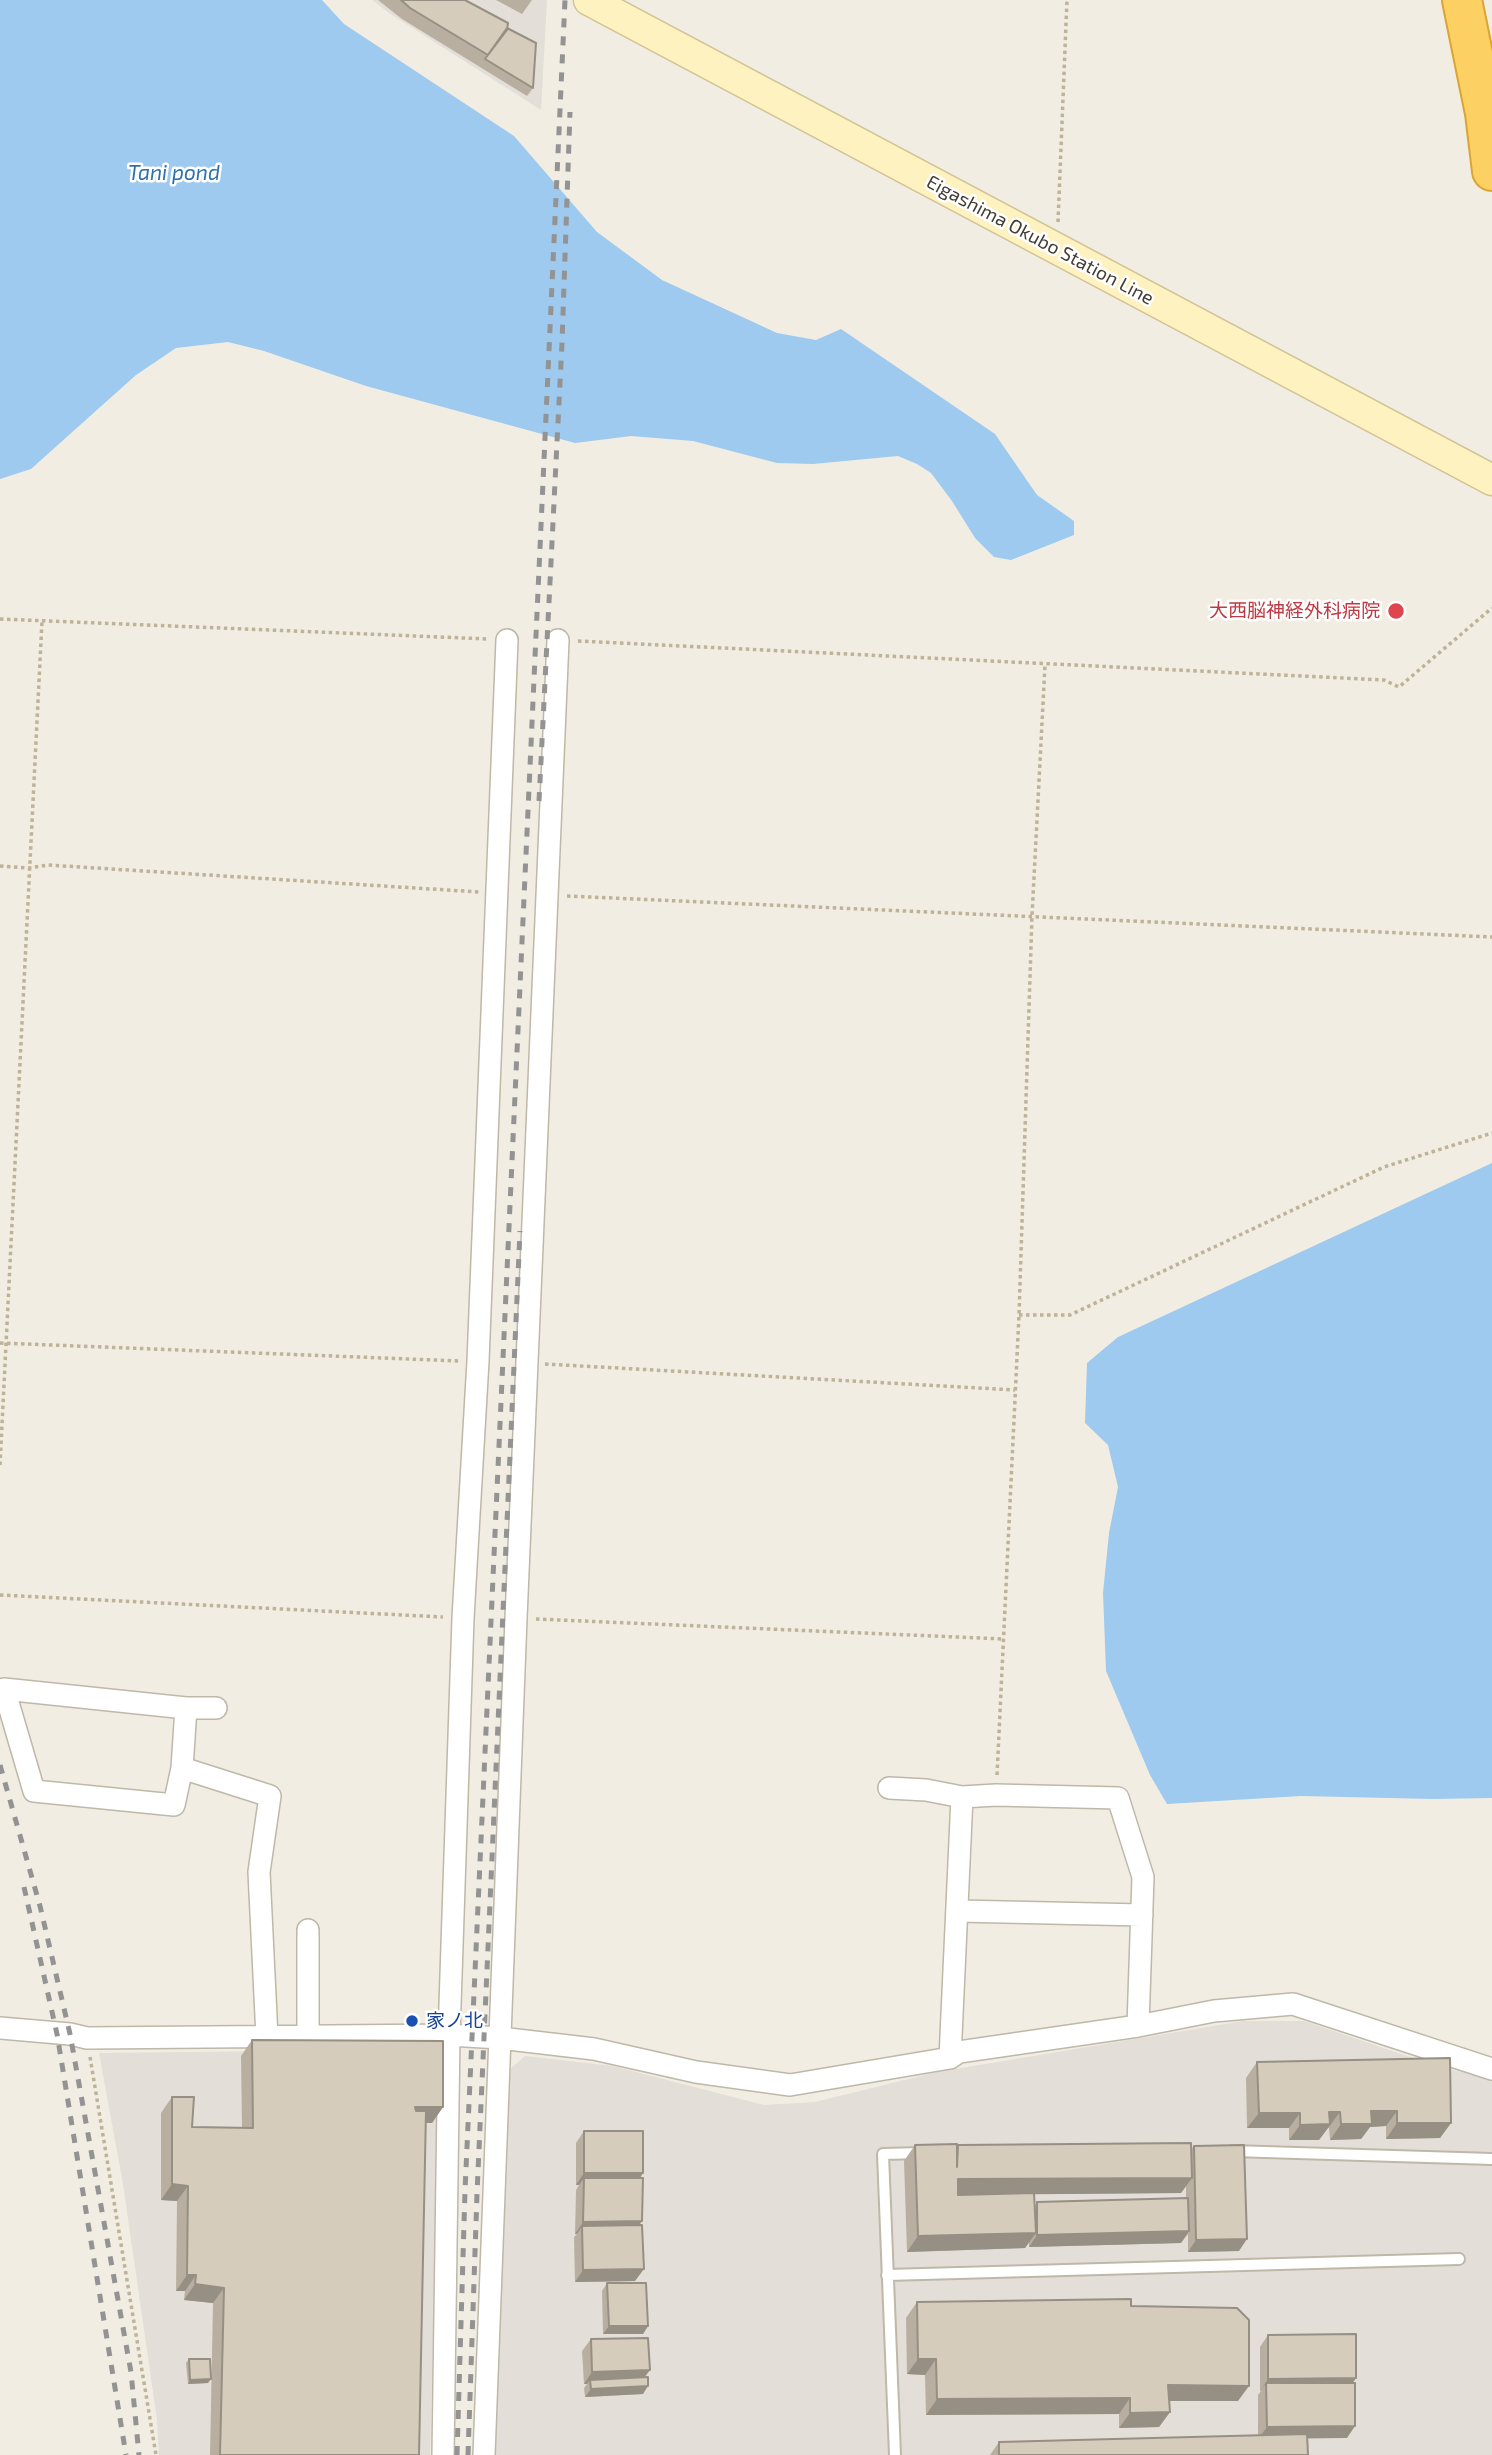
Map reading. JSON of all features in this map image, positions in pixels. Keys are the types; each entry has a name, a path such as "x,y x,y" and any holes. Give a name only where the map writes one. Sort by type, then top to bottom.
{"highway":[{"path":"1462,0 1485,113 1492,171"},
{"path":"1488,0 1492,20"}],"main road":[{"name":"Eigashima Okubo Station Line","path":"589,0 1492,480"}],"street":[{"path":"443,2455 449,2035 463,1618 478,1361 507,640"},
{"path":"484,2455 516,1618 558,640"},
{"path":"186,1707 182,1768 174,1805 34,1791 4,1689 216,1708"},
{"path":"182,1768 270,1796 259,1872 267,2037"},
{"path":"889,1788 926,1790 962,1797 996,1795 1118,1798 1143,1877 1138,2026"},
{"path":"950,2058 962,1797"},
{"path":"958,1911 1142,1915"},
{"path":"308,1930 308,2036"},
{"path":"0,2028 87,2038 449,2035 500,2038 594,2049 696,2072 790,2085 950,2058 959,2052 1138,2026 1214,2011 1293,2004 1492,2070"}],"lane":[{"path":"1219,2151 1492,2160"},
{"path":"895,2455 883,2154 939,2153"},
{"path":"887,2275 1459,2259"}],"path":[{"path":"1057,249 1067,0"},
{"path":"558,640 1384,680 1399,687 1492,608"},
{"path":"0,619 507,640"},
{"path":"0,1465 42,621"},
{"path":"996,1795 1019,1315 1032,916 1045,665"},
{"path":"0,866 29,868 48,865 496,893"},
{"path":"548,895 1492,937"},
{"path":"1019,1315 1070,1315 1384,1167 1492,1133"},
{"path":"0,1595 463,1618"},
{"path":"516,1618 1003,1639"},
{"path":"87,2038 156,2455"}],"shaded area":[{"path":"372,0 547,0 541,110 389,13"},
{"path":"1243,2021 1304,2021 1440,2067 1492,2079 1492,2455 493,2455 509,2070 525,2056 613,2066 764,2105 815,2102 937,2072"},
{"path":"441,2049 430,2455 159,2455 157,2420 123,2184 99,2053"}],"water":[{"name":"Tani pond","path":"0,0 322,0 344,24 514,136 597,232 662,280 777,333 816,340 841,329 995,434 1037,495 1074,521 1074,535 1011,560 994,557 975,538 931,473 898,456 813,464 777,463 693,441 631,436 575,443 366,386 264,351 228,342 176,348 136,375 31,469 0,479"},
{"path":"1492,1163 1492,1798 1301,1796 1167,1804 1150,1775 1106,1671 1103,1593 1109,1533 1118,1487 1108,1445 1085,1423 1087,1363 1118,1337"}],"building":[{"path":"401,0 465,0 508,23 507,30 488,55"},
{"path":"507,28 536,43 533,88 485,59"},
{"path":"252,2040 443,2041 443,2107 415,2107 416,2111 426,2111 419,2455 220,2455 224,2288 195,2284 196,2275 187,2275 188,2186 172,2184 172,2097 194,2097 192,2127 253,2128"},
{"path":"1450,2058 1451,2123 1397,2123 1397,2111 1371,2111 1372,2124 1341,2124 1340,2112 1329,2112 1330,2124 1300,2125 1300,2113 1259,2113 1257,2062"},
{"path":"584,2131 643,2131 643,2173 584,2173"},
{"path":"1191,2143 1192,2178 958,2179 958,2195 1034,2193 1036,2233 918,2236 915,2145 957,2144 957,2167 958,2145"},
{"path":"1244,2145 1247,2239 1196,2240 1194,2146"},
{"path":"584,2178 643,2178 642,2221 583,2222"},
{"path":"1188,2198 1189,2231 1037,2235 1037,2202"},
{"path":"642,2225 644,2269 583,2270 582,2226"},
{"path":"607,2283 646,2283 648,2326 609,2326"},
{"path":"1131,2299 1131,2306 1237,2308 1249,2320 1249,2386 1168,2385 1170,2412 1130,2413 1130,2398 937,2399 936,2359 918,2359 917,2302"},
{"path":"1356,2334 1356,2378 1268,2379 1268,2335"},
{"path":"648,2338 650,2370 592,2372 591,2339"},
{"path":"189,2359 210,2359 211,2379 190,2380"},
{"path":"648,2377 648,2386 591,2389 590,2380"},
{"path":"1266,2383 1355,2383 1355,2426 1267,2427"},
{"path":"1307,2434 1308,2455 999,2455 999,2442"}],"railway":[{"path":"457,2455 465,2191 565,0"},
{"path":"539,801 562,343 570,112"},
{"path":"468,2455 520,1231"},
{"path":"0,1765 40,1906 70,2034 131,2372 139,2455"},
{"path":"24,1887 57,2034 126,2455"}],"place":[{"name":"大西脳神経外科病院","path":"1396,611"},
{"name":"家ノ北","path":"412,2021"}]}
